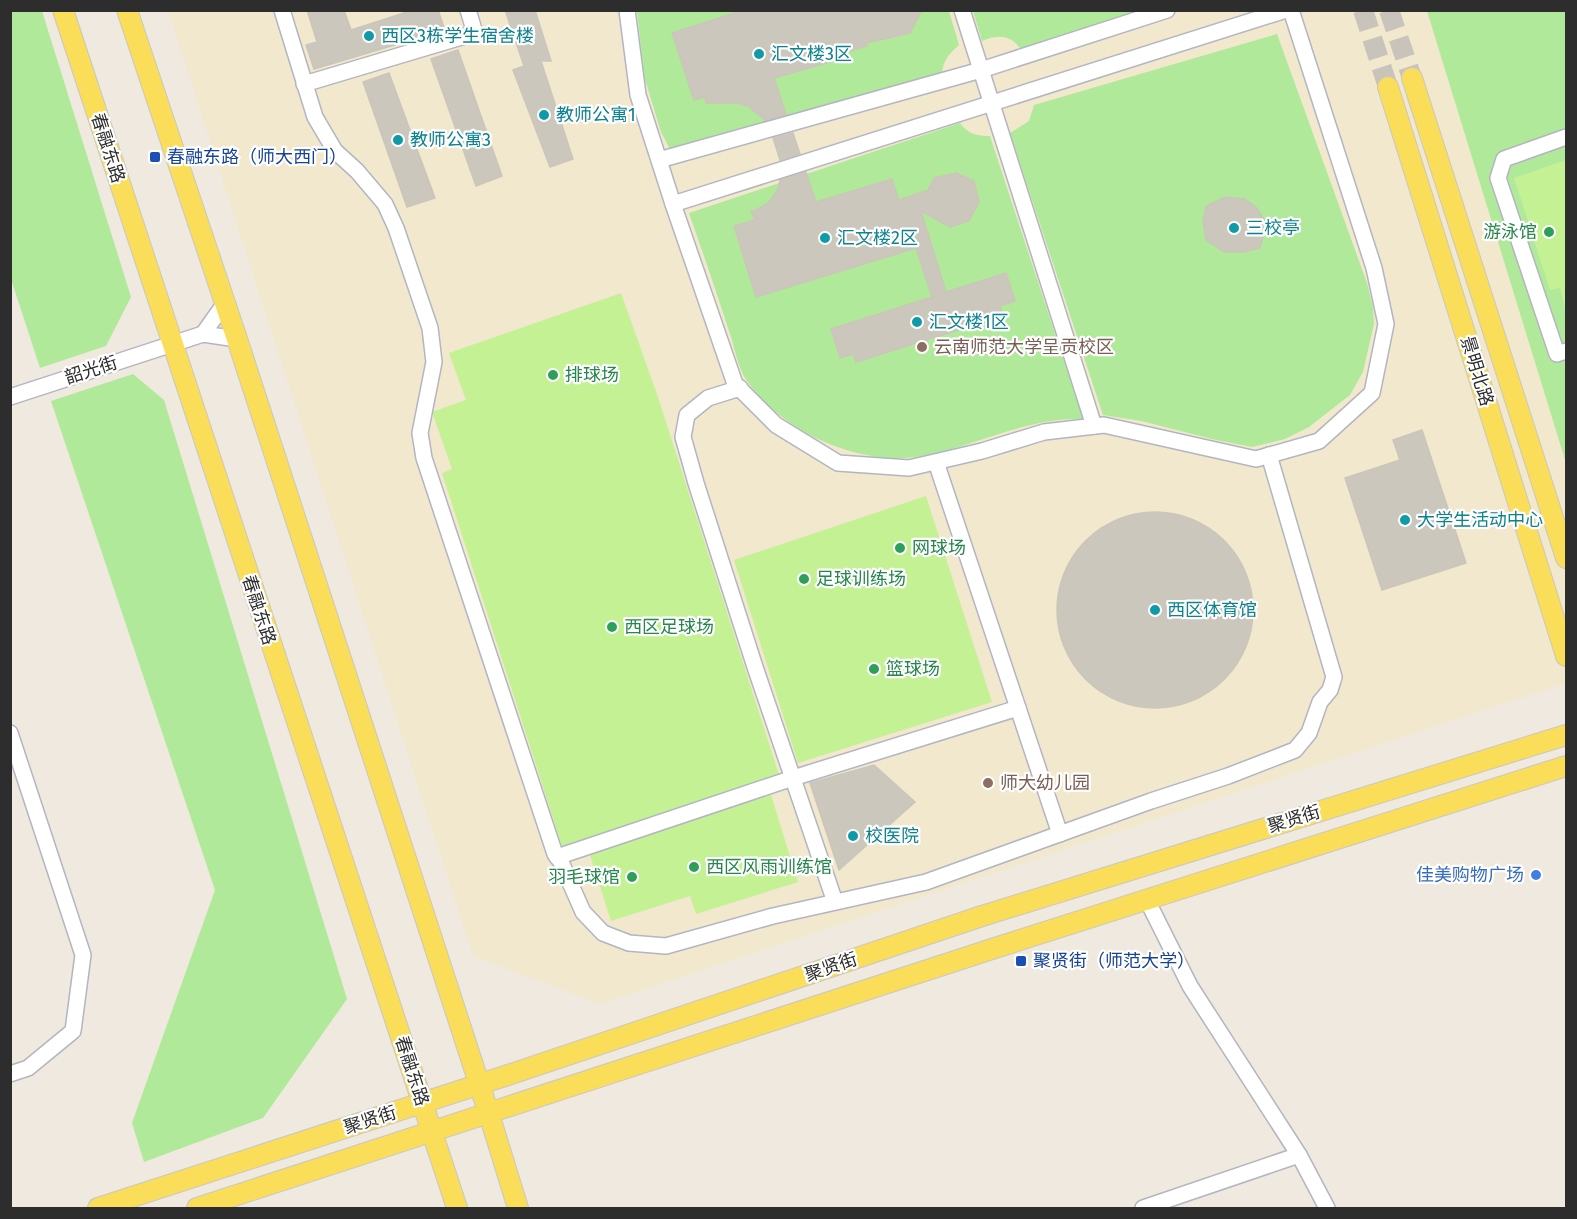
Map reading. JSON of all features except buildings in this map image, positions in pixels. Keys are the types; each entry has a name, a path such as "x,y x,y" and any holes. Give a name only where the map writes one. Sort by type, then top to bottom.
{"main road":[{"name":"春融东路","path":"63,10 457,1209"},
{"path":"127,10 237,339 480,1085 518,1209"},
{"name":"景明北路","path":"1412,78 1566,558"},
{"name":"景明北路","path":"1388,87 1566,656"},
{"name":"聚贤街","path":"98,1209 480,1085 982,916 1566,735"},
{"name":"聚贤街","path":"197,1209 1566,766"}],"street":[{"path":"282,10 315,117 335,152 357,171 385,204 396,228 430,328 434,362 420,433 424,458 557,857 583,912 603,933 629,943 666,946 739,925 926,882 1228,776 1295,750 1309,733 1320,702 1330,690 1334,677 1269,455"},
{"path":"304,84 475,33 468,10"},
{"path":"627,10 638,95 735,384 776,425 838,463 909,468 982,452 1044,432 1104,425 1256,459 1318,441 1372,393 1386,324 1374,268 1291,10"},
{"path":"962,10 1094,426"},
{"path":"659,160 981,70 1167,10"},
{"path":"673,204 1286,10"},
{"path":"1566,137 1504,159 1498,178 1557,354 1566,351"},
{"path":"225,303 203,334 237,339"},
{"name":"韶光街","path":"10,397 203,334"},
{"path":"740,388 708,399 687,415 683,437 703,504 835,902"},
{"path":"936,462 1060,834"},
{"path":"557,857 793,778 1018,708"},
{"path":"10,733 82,955 73,1031 28,1068 10,1074"},
{"path":"1147,900 1190,986 1299,1155 1327,1209"},
{"path":"1143,1209 1299,1155"}],"shaded area":[{"name":"云南师范大学呈贡校区","path":"168,11 1566,11 1566,683 600,1004 473,956"}],"green space":[{"path":"10,11 42,11 131,297 106,346 40,368 11,279"},
{"path":"637,11 949,11 959,45 947,58 942,74 675,159 661,132 644,76"},
{"path":"973,11 1165,11 1021,50 1013,41 1004,37 982,41"},
{"path":"1427,11 1566,11 1566,463"},
{"path":"1277,34 1367,283 1374,324 1363,372 1350,395 1309,427 1285,439 1252,447 1141,421 1103,415 1010,133 1029,121 1034,105"},
{"path":"960,123 973,134 990,136 1083,419 1043,422 928,455 904,458 878,457 853,452 828,443 782,417 747,381 739,365 689,213"},
{"name":"游泳馆","path":"1566,160 1566,312 1560,288 1550,290 1514,178"},
{"name":"西区足球场","path":"621,293 658,397 781,781 563,849 442,473 452,469 432,412 466,400 449,353"},
{"path":"133,374 164,400 347,999 263,1118 144,1162 132,1123 215,890 51,401"},
{"name":"篮球场","path":"926,496 992,702 798,763 734,560"},
{"name":"西区风雨训练馆","path":"771,795 798,882 696,914 690,896 611,921 589,852"}],"tunnel":[{"path":"1363,10 1388,87"},
{"path":"1389,10 1412,78"}],"place":[{"name":"西区3栋学生宿舍楼","path":"369,36"},
{"name":"汇文楼3区","path":"759,54"},
{"name":"教师公寓1","path":"544,115"},
{"name":"教师公寓3","path":"398,140"},
{"name":"春融东路（师大西门）","path":"155,157"},
{"name":"三校亭","path":"1234,228"},
{"name":"游泳馆","path":"1549,232"},
{"name":"汇文楼2区","path":"825,238"},
{"name":"汇文楼1区","path":"917,322"},
{"name":"云南师范大学呈贡校区","path":"922,347"},
{"name":"排球场","path":"553,375"},
{"name":"大学生活动中心","path":"1405,520"},
{"name":"网球场","path":"900,548"},
{"name":"足球训练场","path":"804,579"},
{"name":"西区体育馆","path":"1155,610"},
{"name":"西区足球场","path":"612,627"},
{"name":"篮球场","path":"874,669"},
{"name":"师大幼儿园","path":"988,783"},
{"name":"校医院","path":"853,836"},
{"name":"西区风雨训练馆","path":"694,867"},
{"name":"佳美购物广场","path":"1536,875"},
{"name":"羽毛球馆","path":"632,877"},
{"name":"聚贤街（师范大学）","path":"1021,961"}]}
